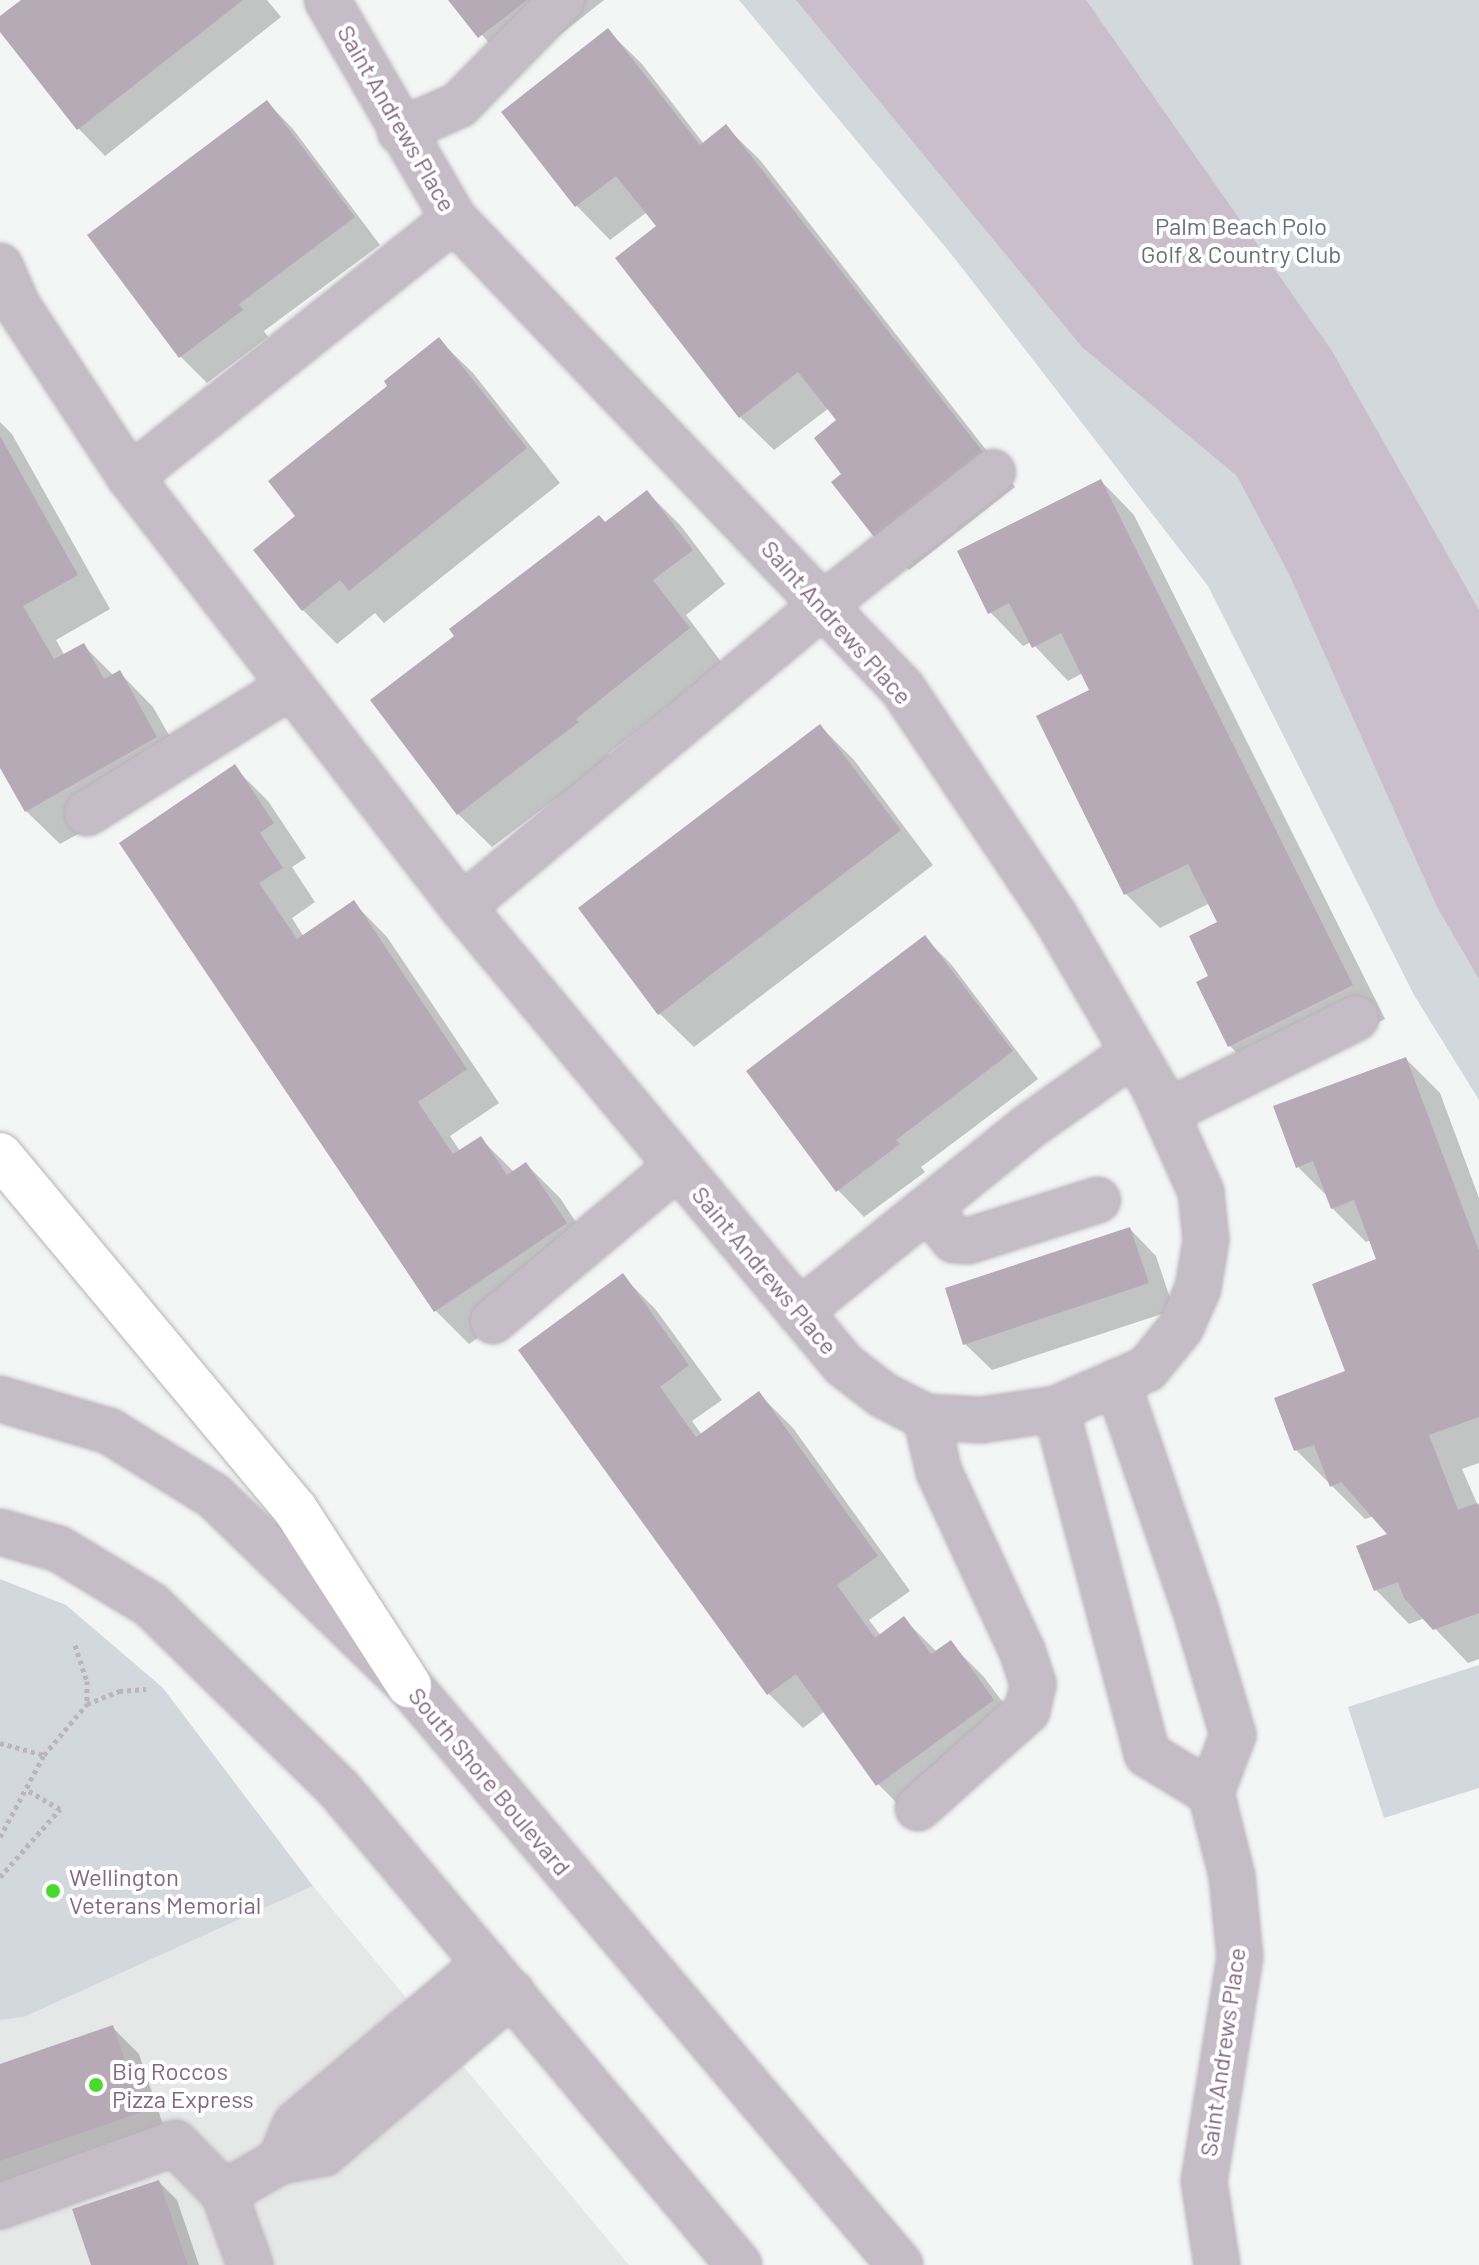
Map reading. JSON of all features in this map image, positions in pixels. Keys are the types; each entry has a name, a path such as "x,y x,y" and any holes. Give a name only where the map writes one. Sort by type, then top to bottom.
{"main road":[{"path":"0,1155 295,1509 409,1685"}],"street":[{"name":"Saint Andrews Place","path":"0,266 17,305 130,477 462,907 844,1365 883,1395 926,1417 981,1420 1056,1409 1147,1369 1181,1327 1198,1288 1206,1240 1201,1192 1167,1112 1054,915 902,688 454,219 400,131 327,0"},
{"path":"400,131 459,105 562,0"},
{"path":"130,477 454,219"},
{"path":"462,907 824,604 993,472"},
{"path":"87,813 291,686"},
{"path":"1167,1112 1356,1018"},
{"path":"799,1312 1028,1127 1133,1053"},
{"path":"493,1321 678,1166"},
{"path":"928,1208 954,1240 968,1241 1098,1200"},
{"path":"1056,1409 1147,1754 1211,1793 1233,1735 1195,1608 1117,1382"},
{"name":"South Shore Boulevard","path":"0,1399 109,1431 214,1496 409,1685 900,2265"},
{"path":"918,1808 1027,1711 1033,1684 1023,1653 939,1472 926,1417"},
{"path":"0,1532 59,1549 151,1605 338,1788 739,2265"},
{"name":"Saint Andrews Place","path":"1211,1793 1232,1876 1240,1957 1204,2181 1217,2265"},
{"path":"224,2193 280,2161 296,2124 499,1978"},
{"path":"0,2206 175,2143 224,2193 250,2265"}],"path":[{"path":"75,1645 87,1681 87,1704"},
{"path":"0,1837 44,1755 87,1704 119,1691 146,1689"},
{"path":"0,1743 44,1755"},
{"path":"0,1877 60,1809 26,1789"},
{"path":"0,1816 9,1820"}],"shaded area":[{"path":"796,0 1086,0 1332,351 1479,610 1479,979 1437,907 1289,574 1237,476 1082,347"},
{"path":"313,1886 629,2265 0,2265 0,2020 24,2017"}],"green space":[{"name":"Palm Beach Polo Golf & Country Club","path":"739,0 1479,0 1479,1100 1414,995 1208,586 952,255"},
{"path":"0,1579 66,1605 163,1688 313,1886 24,2017 0,2020"},
{"path":"1479,1665 1479,1788 1384,1818 1348,1707"}],"building":[{"path":"21,0 243,0 77,130 0,32 0,16"},
{"path":"448,0 527,0 478,38"},
{"path":"608,28 700,145 726,124 983,452 874,537 831,482 841,474 814,438 836,420 798,372 739,418 615,258 656,226 616,176 575,207 501,112"},
{"path":"267,100 355,217 239,304 243,310 179,358 87,235"},
{"path":"439,337 527,448 349,591 340,580 302,611 253,550 295,516 268,481 387,386 384,381"},
{"path":"0,436 78,575 23,606 54,659 84,643 104,679 120,670 157,737 25,812 0,768"},
{"path":"1101,479 1353,985 1228,1047 1196,982 1208,976 1189,936 1217,922 1188,864 1124,895 1036,716 1089,690 1061,633 1032,648 1009,603 988,614 957,551"},
{"path":"647,490 693,550 653,580 690,628 576,719 579,722 457,815 370,700 454,636 449,629 599,515 605,522"},
{"path":"820,724 901,830 658,1015 578,908"},
{"path":"235,764 274,823 260,833 283,868 259,883 297,939 354,900 467,1069 418,1102 453,1154 481,1136 507,1175 526,1162 567,1223 434,1312 119,843"},
{"path":"925,935 1013,1051 896,1140 900,1144 836,1192 746,1071"},
{"path":"1406,1057 1479,1251 1479,1417 1429,1435 1458,1510 1477,1503 1479,1505 1479,1613 1433,1630 1404,1598 1398,1582 1374,1591 1356,1546 1387,1534 1341,1482 1330,1487 1314,1445 1294,1451 1274,1398 1345,1371 1312,1284 1376,1259 1354,1200 1331,1209 1313,1161 1296,1168 1273,1106"},
{"path":"1130,1227 1149,1283 963,1345 945,1288"},
{"path":"623,1273 689,1365 660,1387 696,1437 759,1391 878,1556 837,1585 875,1638 904,1616 931,1654 951,1640 994,1700 876,1786 796,1674 767,1695 518,1350"},
{"path":"113,2025 142,2112 0,2161 0,2064"},
{"path":"159,2180 188,2265 91,2265 72,2209"}],"place":[{"name":"Wellington Veterans Memorial","path":"53,1891"},
{"name":"Big Roccos Pizza Express","path":"96,2085"}]}
